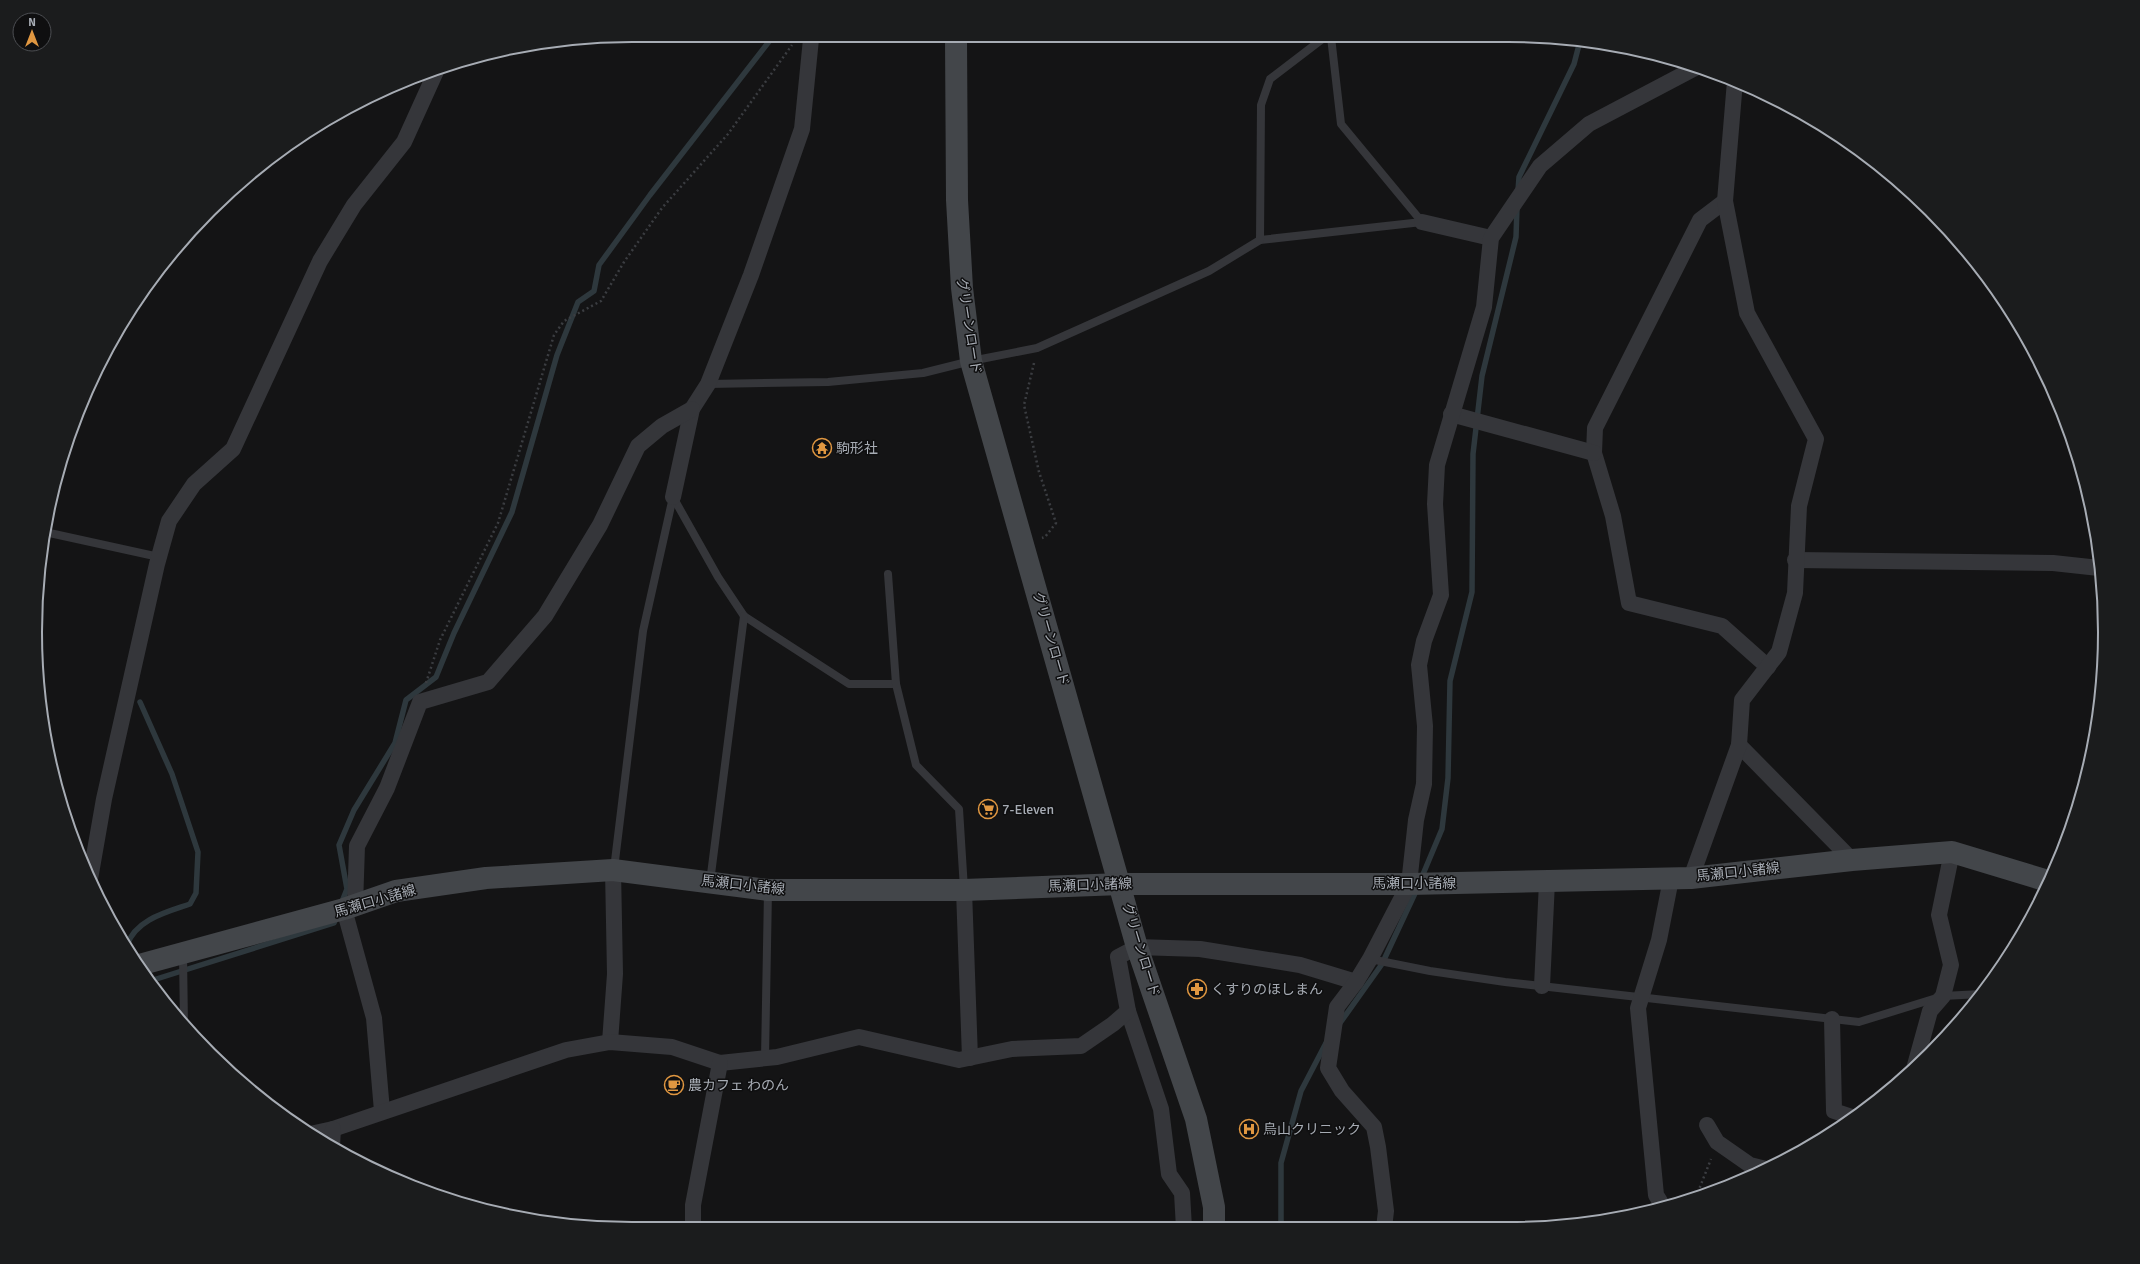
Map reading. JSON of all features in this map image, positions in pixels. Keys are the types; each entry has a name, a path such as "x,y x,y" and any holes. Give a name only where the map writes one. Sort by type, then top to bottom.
{"main road":[{"name":"グリーンロード","path":"956,42 959,229 962,288 971,361 1121,884 1137,947 1196,1119 1214,1207 1214,1222"},
{"name":"馬瀬口小諸線","path":"144,964 349,908 396,891 486,878 614,870 768,890 964,890 1121,884 1409,884 1681,878 1852,860 1952,852 2043,880"}],"street":[{"path":"673,497 692,409 708,384 751,275 802,128 811,42"},
{"path":"1385,1222 1386,1211 1374,1127 1342,1091 1328,1068 1337,1007 1356,982 1370,959 1409,884 1416,820 1424,784 1425,726 1419,665 1424,641 1441,595 1435,504 1437,465 1484,307 1490,238 1540,166 1589,124 1690,71"},
{"path":"92,869 104,798 159,557 169,521 190,490 233,449 320,261 354,204 404,142 434,76"},
{"path":"1660,1202 1656,1195 1638,1008 1659,940 1681,878 1739,745 1742,700 1779,652 1795,593 1795,560 1799,506 1816,439 1747,313 1725,201 1734,87"},
{"path":"1725,201 1700,220 1595,428 1594,453 1613,516 1629,603 1722,626 1768,666"},
{"path":"1422,222 1490,238"},
{"path":"382,1111 374,1018 349,908 357,846 388,788 420,702 488,682 545,616 600,525 638,446 662,426 692,409"},
{"path":"1451,414 1594,453"},
{"path":"1795,560 2053,563 2094,567"},
{"path":"1739,745 1852,860"},
{"path":"1918,1056 1930,1011 1943,996 1951,965 1939,915 1952,852"},
{"path":"610,1042 615,974 614,870"},
{"path":"1542,986 1547,882"},
{"path":"964,890 970,1058"},
{"path":"1184,1222 1182,1193 1169,1174 1161,1109 1128,1011 1118,957 1137,947 1200,949 1300,965 1356,982"},
{"path":"318,1132 566,1050 610,1042 672,1047 720,1063 778,1057 859,1037 960,1060 1012,1049 1081,1046 1113,1024 1128,1011"},
{"path":"1832,1019 1834,1111 1847,1115"},
{"path":"693,1222 693,1206 720,1063"},
{"path":"1707,1125 1717,1142 1750,1165 1757,1167"},
{"path":"332,1128 332,1140"}],"lane":[{"path":"1260,240 1261,105 1270,79 1319,42"},
{"path":"1332,42 1341,124 1422,222"},
{"path":"708,384 828,382 923,373 971,361 1037,348 1209,271 1260,240 1422,222"},
{"path":"673,497 718,577 744,616 849,684 896,684"},
{"path":"614,870 643,632 673,497"},
{"path":"50,533 159,557"},
{"path":"888,574 896,684 916,765 959,809 964,890"},
{"path":"710,883 744,616"},
{"path":"765,1058 768,890"},
{"path":"183,953 184,1016"},
{"path":"1370,959 1430,971 1542,986 1858,1022 1943,996 1973,994"}],"path":[{"path":"420,702 440,640 498,523 554,335 564,321 601,301 624,262 662,208 728,134 795,42"},
{"path":"1024,546 1045,537 1056,523 1039,472 1024,405 1037,348"},
{"path":"1698,1191 1717,1142"}],"waterway":[{"path":"341,904 347,889 339,845 354,810 395,743 406,700 436,677 454,633 512,512 557,355 578,302 594,291 599,265 650,195 769,42"},
{"path":"1518,191 1519,177 1574,64 1579,46"},
{"path":"1421,879 1442,829 1448,778 1450,681 1472,592 1473,454 1482,376 1516,237 1517,207"},
{"path":"129,940 137,929 153,918 190,904 196,893 198,852 172,774 140,702"},
{"path":"1340,1023 1382,964 1417,889"},
{"path":"155,979 334,923 336,918"},
{"path":"1281,1222 1281,1163 1301,1091 1326,1043"}],"place":[{"name":"駒形社","path":"822,448"},
{"name":"7-Eleven","path":"988,809"},
{"name":"くすりのほしまん","path":"1197,989"},
{"name":"農カフェ わのん","path":"674,1085"},
{"name":"烏山クリニック","path":"1249,1129"}]}
